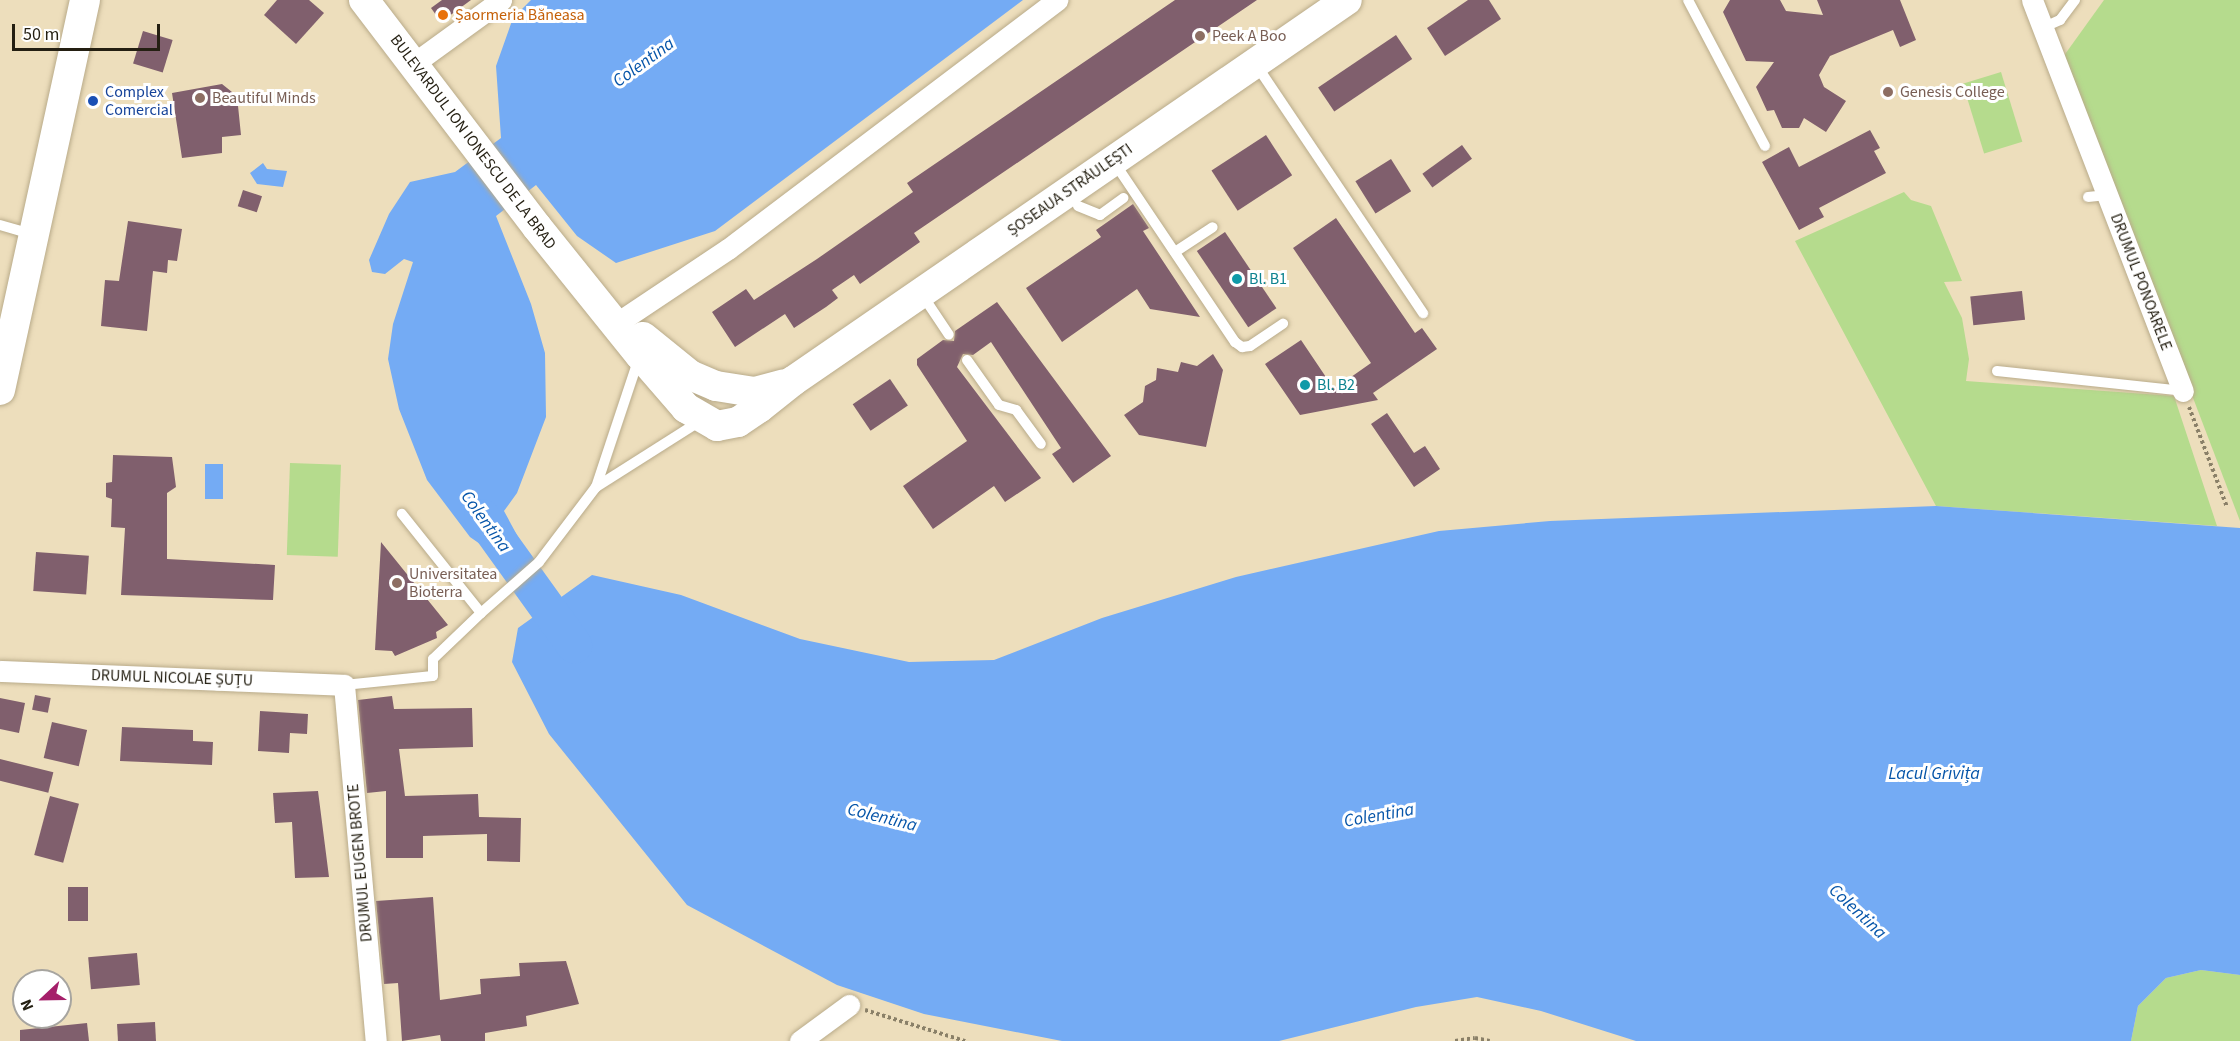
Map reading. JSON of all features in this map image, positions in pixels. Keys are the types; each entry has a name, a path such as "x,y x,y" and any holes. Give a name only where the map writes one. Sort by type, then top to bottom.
{"street":[{"path":"0,390 85,0"},
{"name":"BULEVARDUL ION IONESCU DE LA BRAD","path":"364,0 582,284 686,408 702,420"},
{"path":"413,64 501,0"},
{"path":"623,320 728,249 1057,0"},
{"name":"ȘOSEAUA STRĂULEȘTI","path":"793,381 1347,0"},
{"name":"DRUMUL PONOARELE","path":"2032,0 2098,196 2183,391"},
{"name":"BULEVARDUL ION IONESCU DE LA BRAD","path":"582,284 690,375 716,386 755,392 793,381"},
{"path":"702,420 717,426 738,422 793,381"},
{"name":"DRUMUL NICOLAE ȘUȚU","path":"0,671 344,685"},
{"name":"DRUMUL EUGEN BROTE","path":"344,685 376,1041"},
{"path":"800,1041 849,1005"}],"lane":[{"path":"1688,0 1766,146"},
{"path":"2042,28 2060,20 2075,0"},
{"path":"1255,63 1423,313"},
{"path":"1113,160 1235,342 1242,347 1283,324"},
{"path":"1078,206 1100,215 1124,198"},
{"path":"0,225 32,235"},
{"path":"1175,252 1213,227"},
{"path":"921,292 950,335"},
{"path":"344,685 433,676 432,659 539,562 596,486 640,355"},
{"path":"967,360 999,405 1016,410 1041,444"},
{"path":"1997,371 2183,391"},
{"path":"596,486 702,420"},
{"path":"402,514 481,613"}],"path":[{"path":"2183,391 2227,507"},
{"path":"849,1005 965,1041"},
{"path":"1455,1041 1490,1041"}],"green space":[{"path":"2104,0 2240,0 2240,521 2063,57"},
{"path":"2001,72 2022,142 1984,154 1963,84"},
{"path":"1904,192 1911,200 1931,206 1962,281 1944,282 1962,318 1969,359 1966,381 2174,396 2217,526 1936,506 1795,241"},
{"path":"290,463 341,465 338,557 287,555"},
{"path":"2201,970 2240,975 2240,1041 2131,1041 2138,1006 2166,978"}],"water":[{"path":"531,0 1023,0 715,231 616,263 577,236 536,185 496,216 531,304 545,353 546,417 517,493 504,511 524,548 503,560 470,537 427,480 399,409 388,359 393,324 413,262 404,259 385,274 372,272 369,260 389,214 410,182 455,172 501,138 496,66 513,18"},
{"path":"263,163 267,169 287,171 283,187 257,184 250,173"},
{"path":"205,464 223,464 223,499 205,499"},
{"name":"Lacul Grivița","path":"1936,506 2240,528 2240,975 2201,970 2166,978 2138,1006 2131,1041 1636,1041 1541,1011 1477,997 1416,1007 1279,1041 1062,1041 924,1014 837,985 687,905 549,734 512,662 518,628 592,575 681,595 800,639 909,662 994,660 1102,618 1236,577 1439,531 1550,521"}],"building":[{"path":"277,0 309,0 324,13 296,44 264,15"},
{"name":"Șaormeria Băneasa","path":"442,0 471,0 441,22 431,8"},
{"path":"1175,0 1257,0 914,233 920,242 860,284 854,275 832,290 838,298 826,307 794,328 785,314 735,347 712,312 746,289 754,300 817,259 913,192 907,183"},
{"path":"1468,0 1489,0 1501,19 1445,56 1427,28"},
{"path":"1730,0 1780,0 1786,11 1823,15 1817,0 1900,0 1916,40 1900,47 1893,30 1830,56 1819,75 1824,87 1846,101 1826,132 1804,118 1799,128 1782,128 1774,110 1767,111 1756,87 1774,62 1746,61 1723,12"},
{"path":"143,31 173,40 163,73 133,64"},
{"path":"1396,35 1412,59 1334,112 1318,88"},
{"path":"222,84 237,96 241,135 222,137 222,153 182,158 172,93"},
{"path":"1870,130 1880,148 1874,151 1886,173 1819,208 1824,217 1799,230 1762,162 1789,147 1799,167"},
{"path":"1266,135 1292,175 1238,211 1211,170"},
{"path":"1462,145 1472,159 1432,188 1422,174"},
{"path":"1391,159 1411,191 1376,213 1355,181"},
{"path":"243,190 262,196 257,212 238,206"},
{"path":"1133,204 1149,228 1143,231 1200,317 1150,309 1137,289 1062,342 1026,288 1101,237 1096,230"},
{"path":"1336,218 1415,333 1422,328 1437,349 1373,393 1378,400 1300,415 1265,364 1301,340 1334,389 1371,363 1293,248"},
{"path":"128,221 182,229 177,261 168,260 167,273 153,271 147,331 101,326 105,280 119,281"},
{"name":"Bl. B1","path":"1225,232 1276,308 1248,327 1197,251"},
{"path":"2022,291 2025,320 1973,325 1970,296"},
{"path":"997,302 1111,456 1073,483 1052,454 1061,448 991,342 973,355 963,354 957,367 1041,478 1005,502 994,486 933,529 903,486 967,441 917,365 917,359 943,340 954,341 955,331"},
{"path":"1213,354 1223,370 1206,447 1139,435 1124,415 1143,402 1145,386 1156,380 1157,368 1178,372 1181,362 1197,366"},
{"path":"890,379 908,406 871,431 853,404"},
{"path":"1387,413 1414,453 1425,446 1440,469 1414,487 1371,424"},
{"path":"113,455 172,457 176,487 167,493 167,559 275,565 273,600 121,595 125,528 111,527 112,499 106,497 106,483 112,482"},
{"name":"Universitatea Bioterra","path":"381,542 448,625 436,632 437,638 395,656 392,651 375,650"},
{"path":"36,552 89,556 86,595 33,591"},
{"path":"35,695 51,698 48,713 32,710"},
{"path":"392,696 394,709 472,708 473,747 399,749 405,796 478,794 479,817 521,818 520,862 487,861 487,834 423,836 423,858 386,858 386,791 367,793 358,700"},
{"path":"0,698 25,703 19,733 0,729"},
{"path":"260,711 308,714 307,734 290,733 289,753 258,751"},
{"path":"52,722 87,730 79,766 44,758"},
{"path":"122,727 193,730 193,741 213,742 212,765 120,761"},
{"path":"0,759 53,772 48,793 0,781"},
{"path":"318,791 329,877 295,878 292,822 275,823 273,793"},
{"path":"50,796 79,804 63,863 34,855"},
{"path":"68,887 88,887 88,921 68,921"},
{"path":"433,897 440,1000 481,994 480,979 520,976 519,963 566,961 579,1004 526,1016 527,1026 485,1033 485,1041 441,1041 440,1035 402,1041 398,983 384,984 376,901"},
{"path":"137,953 140,985 91,989 88,957"},
{"path":"155,1022 156,1041 118,1041 117,1024"},
{"path":"87,1023 89,1041 20,1041 20,1030 72,1029 72,1025"}],"waterway":[{"name":"Colentina","path":"482,517 574,645"}],"place":[{"name":"Șaormeria Băneasa","path":"443,15"},
{"name":"Peek A Boo","path":"1200,36"},
{"name":"Genesis College","path":"1888,92"},
{"name":"Beautiful Minds","path":"200,98"},
{"name":"Complex Comercial","path":"93,101"},
{"name":"Bl. B1","path":"1237,279"},
{"name":"Bl. B2","path":"1305,385"},
{"name":"Universitatea Bioterra","path":"397,583"}]}
